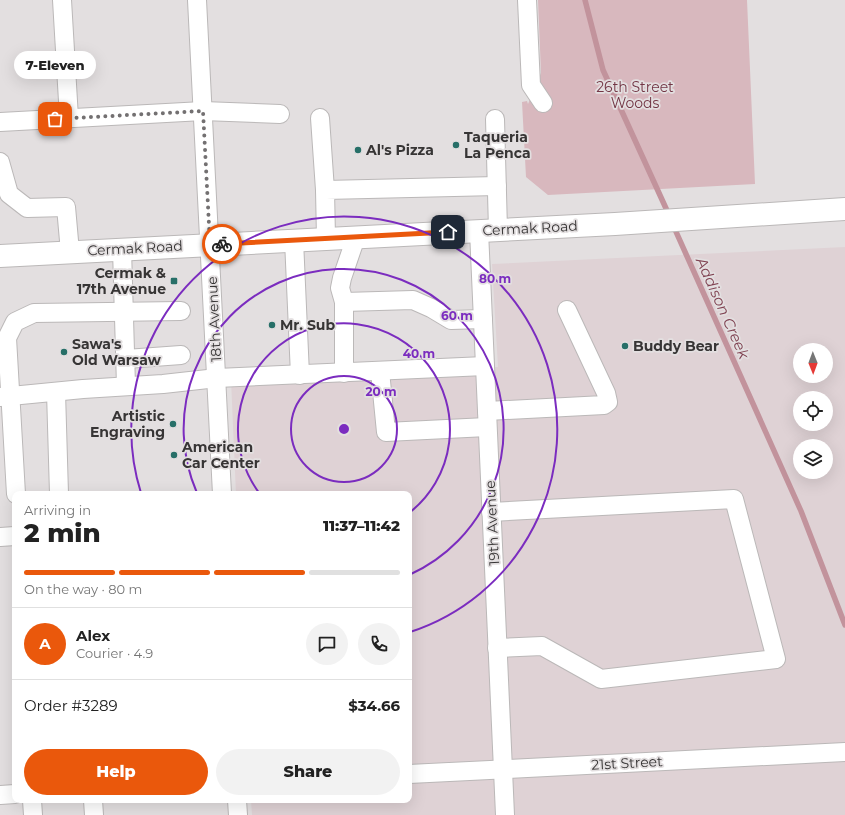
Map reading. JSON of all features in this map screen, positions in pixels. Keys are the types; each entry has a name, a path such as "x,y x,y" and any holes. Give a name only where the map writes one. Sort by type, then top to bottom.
{"main road":[{"name":"Cermak Road","path":"0,256 615,224 845,209"}],"street":[{"path":"62,0 69,118"},
{"name":"18th Avenue","path":"197,0 222,491"},
{"path":"527,0 531,85 543,103"},
{"path":"0,122 203,111 280,114"},
{"path":"320,118 325,190 326,238"},
{"name":"19th Avenue","path":"495,119 497,186 488,230 482,319 505,815"},
{"path":"0,162 9,194 26,208 66,207 70,252"},
{"path":"325,190 497,186"},
{"path":"344,373 344,302 340,288 356,237"},
{"path":"294,240 300,374"},
{"path":"122,249 126,386"},
{"path":"344,302 413,300 431,308 450,320 482,319"},
{"path":"380,371 386,432 604,405 608,402 606,393 567,310"},
{"path":"16,491 5,397 7,338 15,322 34,313 181,311"},
{"path":"126,359 181,355"},
{"path":"5,397 217,378 485,366"},
{"path":"56,392 59,491"},
{"path":"491,512 734,499 776,659 601,679 542,646 497,648"},
{"path":"0,537 12,536"},
{"name":"21st Street","path":"412,774 845,752"},
{"path":"0,794 12,794"},
{"path":"32,803 32,815"},
{"path":"93,803 94,815"},
{"path":"237,803 238,815"}],"shaded area":[{"path":"845,247 845,815 252,815 251,803 412,803 412,491 236,491 231,380 498,367 492,264"}],"green space":[{"name":"26th Street Woods","path":"538,0 747,0 755,184 548,195 526,177 522,102 527,101 528,104 541,73"}],"waterway":[{"name":"Addison Creek","path":"585,0 603,70 669,215"},
{"name":"Addison Creek","path":"673,225 801,511 845,625"}],"way so far":[{"path":"55,119 203,111 210,244 222,244"}],"place":[{"name":"7-Eleven","path":"55,119"},
{"name":"Taqueria La Penca","path":"456,145"},
{"name":"Al's Pizza","path":"358,150"},
{"name":"Cermak & 17th Avenue","path":"174,281"},
{"name":"Mr. Sub","path":"272,325"},
{"name":"Buddy Bear","path":"625,346"},
{"name":"Sawa's Old Warsaw","path":"64,352"},
{"name":"Artistic Engraving","path":"173,424"},
{"name":"American Car Center","path":"174,455"}],"route":[{"path":"222,244 448,232"}]}
